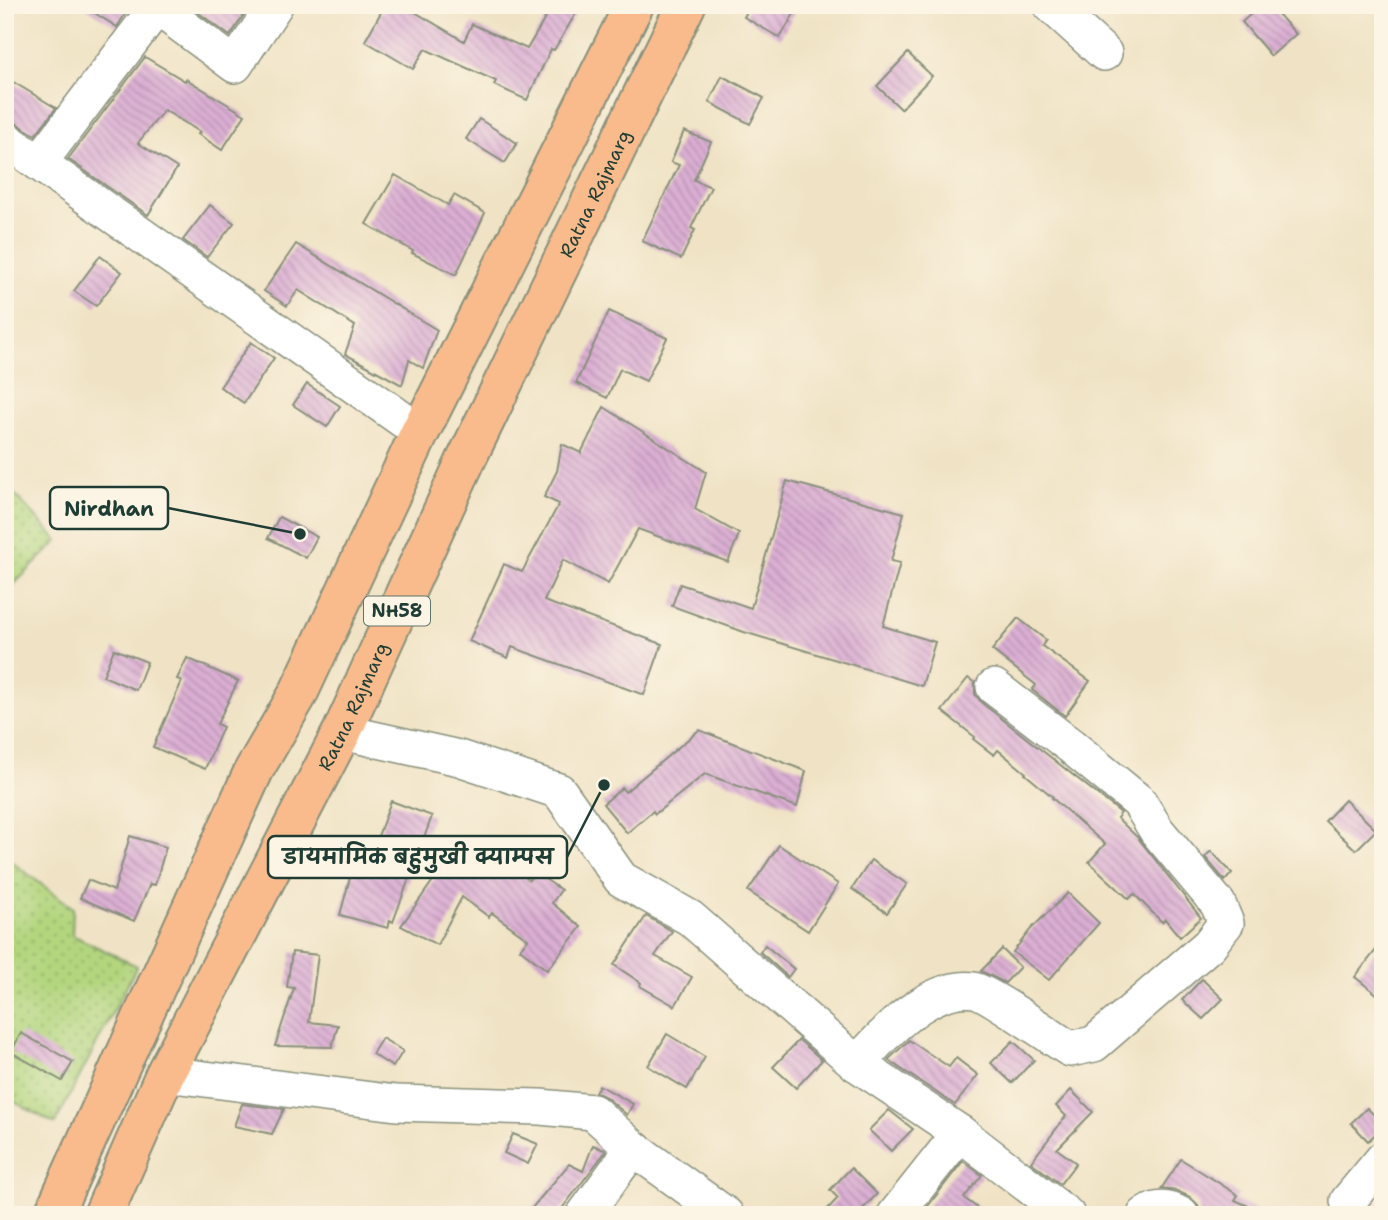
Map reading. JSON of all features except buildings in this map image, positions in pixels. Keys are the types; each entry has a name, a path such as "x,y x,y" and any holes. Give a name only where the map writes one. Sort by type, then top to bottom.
{"highway":[{"name":"NH58","path":"53,1215 254,770 298,694 420,432 634,5"},
{"name":"Ratna Rajmarg","path":"103,1215 165,1073 342,732 465,462 686,5"}],"street":[{"path":"39,163 157,7 235,65 275,5"},
{"path":"1051,5 1104,53"},
{"path":"5,139 420,432"},
{"path":"856,1064 881,1036 945,991 976,990 1070,1049 1094,1044 1209,945 1226,923 1218,904 1157,831 1139,802 995,687"},
{"path":"342,732 459,758 559,791 621,879 690,918 856,1064 960,1133 1067,1215"},
{"path":"165,1073 396,1103 540,1107 593,1112 632,1148 726,1215"},
{"path":"895,1215 960,1133"},
{"path":"583,1215 632,1148"},
{"path":"1350,1210 1383,1160"},
{"path":"1145,1215 1154,1209 1172,1210 1181,1215"}],"green space":[{"path":"5,484 58,541 5,593"},
{"path":"5,857 73,908 72,935 137,966 55,1124 5,1097"}],"place":[{"name":"Nirdhan","path":"300,534"},
{"name":"डायमामिक बहुमुखी क्याम्पस","path":"604,785"}]}
